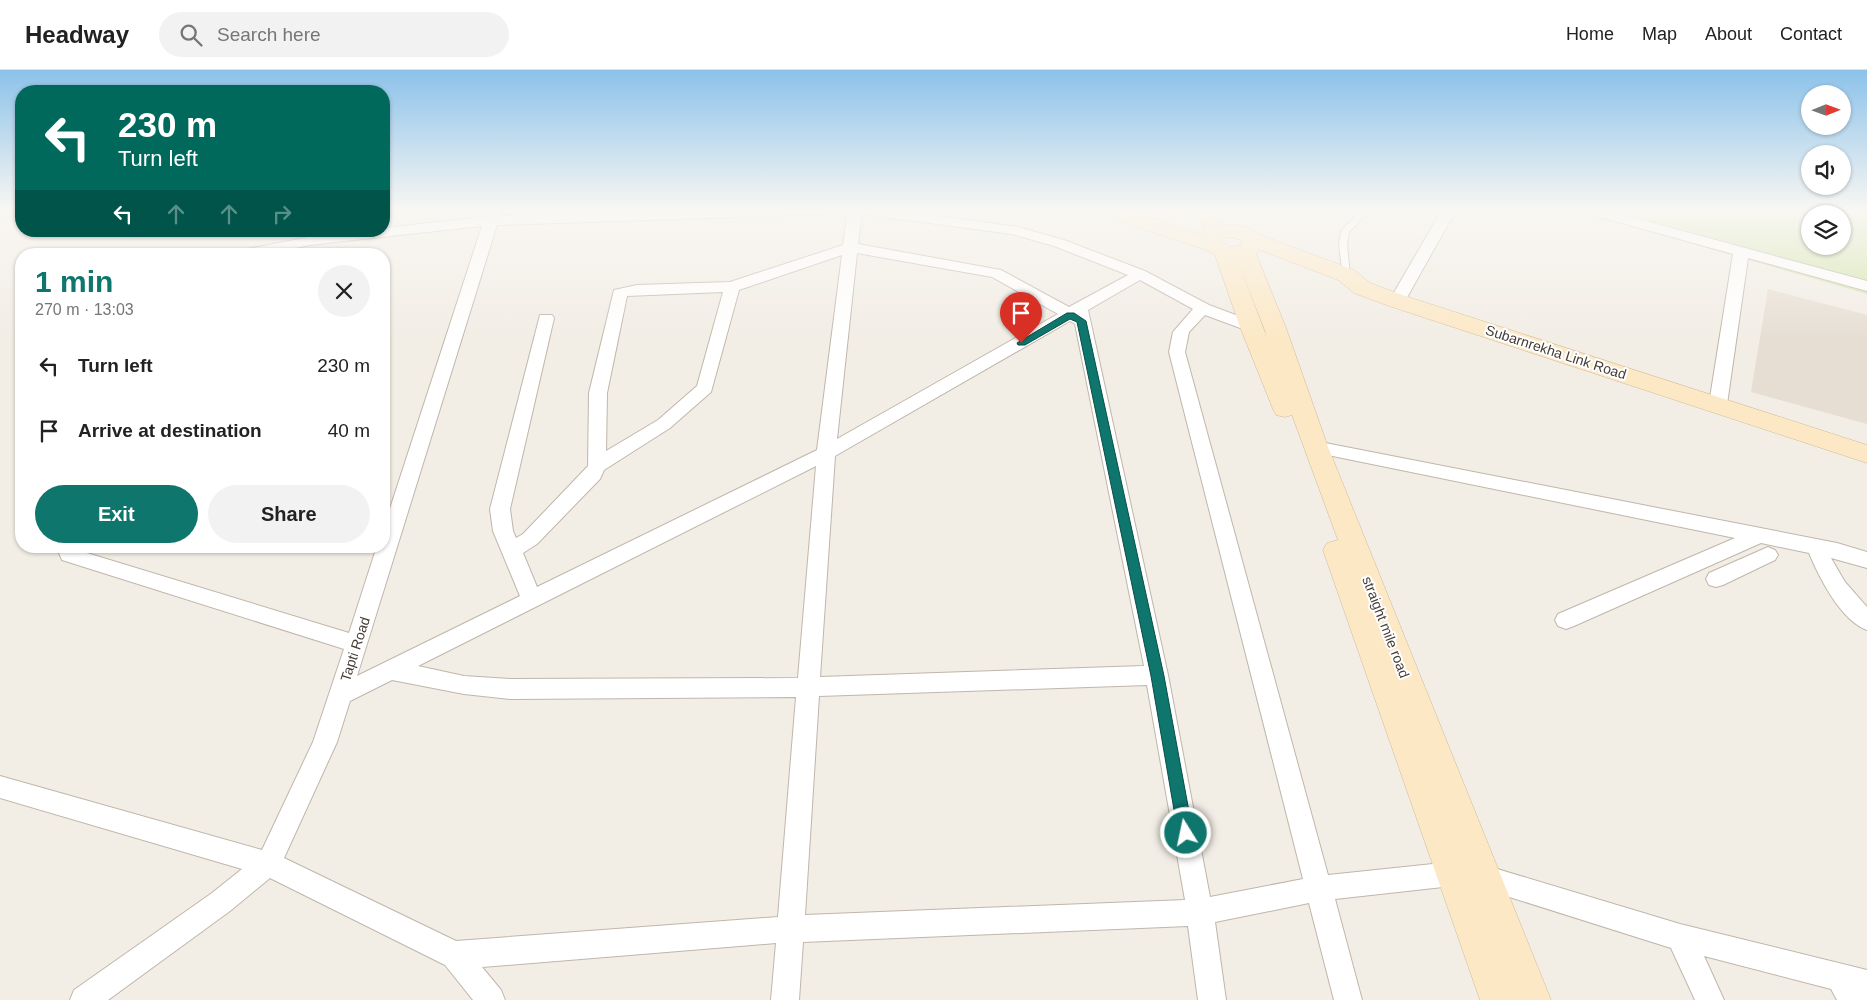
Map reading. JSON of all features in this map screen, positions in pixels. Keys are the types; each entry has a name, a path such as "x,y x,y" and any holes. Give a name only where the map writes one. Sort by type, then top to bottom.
{"street":[{"name":"Tapti Road","path":"390,540 481,253"},
{"path":"512,551 530,539 593,474 597,466 598,393 620,293 637,290 732,287 832,253"},
{"path":"785,1000 826,452 850,253"},
{"path":"887,253 996,273 1077,316 1157,676 1200,912 1212,1000"},
{"path":"1086,253 1140,274 1203,308 1251,327"},
{"name":"straight mile road","path":"1233,253 1251,327 1300,447 1452,874 1499,1000"},
{"name":"straight mile road","path":"1235,253 1275,328 1315,447 1532,1000"},
{"name":"Subarnrekha Link Road","path":"1251,253 1332,284 1354,282 1397,301 1867,454"},
{"path":"1397,301 1424,253"},
{"path":"1718,404 1741,253"},
{"path":"1750,253 1867,286"},
{"path":"340,695 826,452 1077,316 1140,274"},
{"path":"597,466 664,424 705,388 732,287"},
{"path":"1203,308 1181,330 1176,340 1177,352 1320,888 1348,1000"},
{"path":"532,599 503,531 500,509 546,318"},
{"path":"1315,447 1817,547 1867,560"},
{"path":"1566,620 1759,536"},
{"path":"1817,547 1835,588 1867,621"},
{"path":"68,553 69,555 357,644"},
{"name":"Tapti Road","path":"84,1000 221,902 268,864 325,742 386,553"},
{"path":"1716,579 1768,555"},
{"path":"391,670 464,685 511,689 808,687 1157,676"},
{"path":"0,787 268,864 455,955 491,1000"},
{"path":"455,955 790,928 1200,912 1320,888 1452,874 1484,877 1847,989 1867,984"},
{"path":"1680,937 1710,1000"}],"lane":[{"path":"1345,253 1354,282"}],"shaded area":[{"path":"1768,289 1867,315 1867,424 1751,392"}],"green space":[{"path":"1726,253 1851,255 1851,253 1867,253 1867,294"}],"route":[{"path":"1021,343 1070,315 1081,321 1157,676 1186,833"}]}
